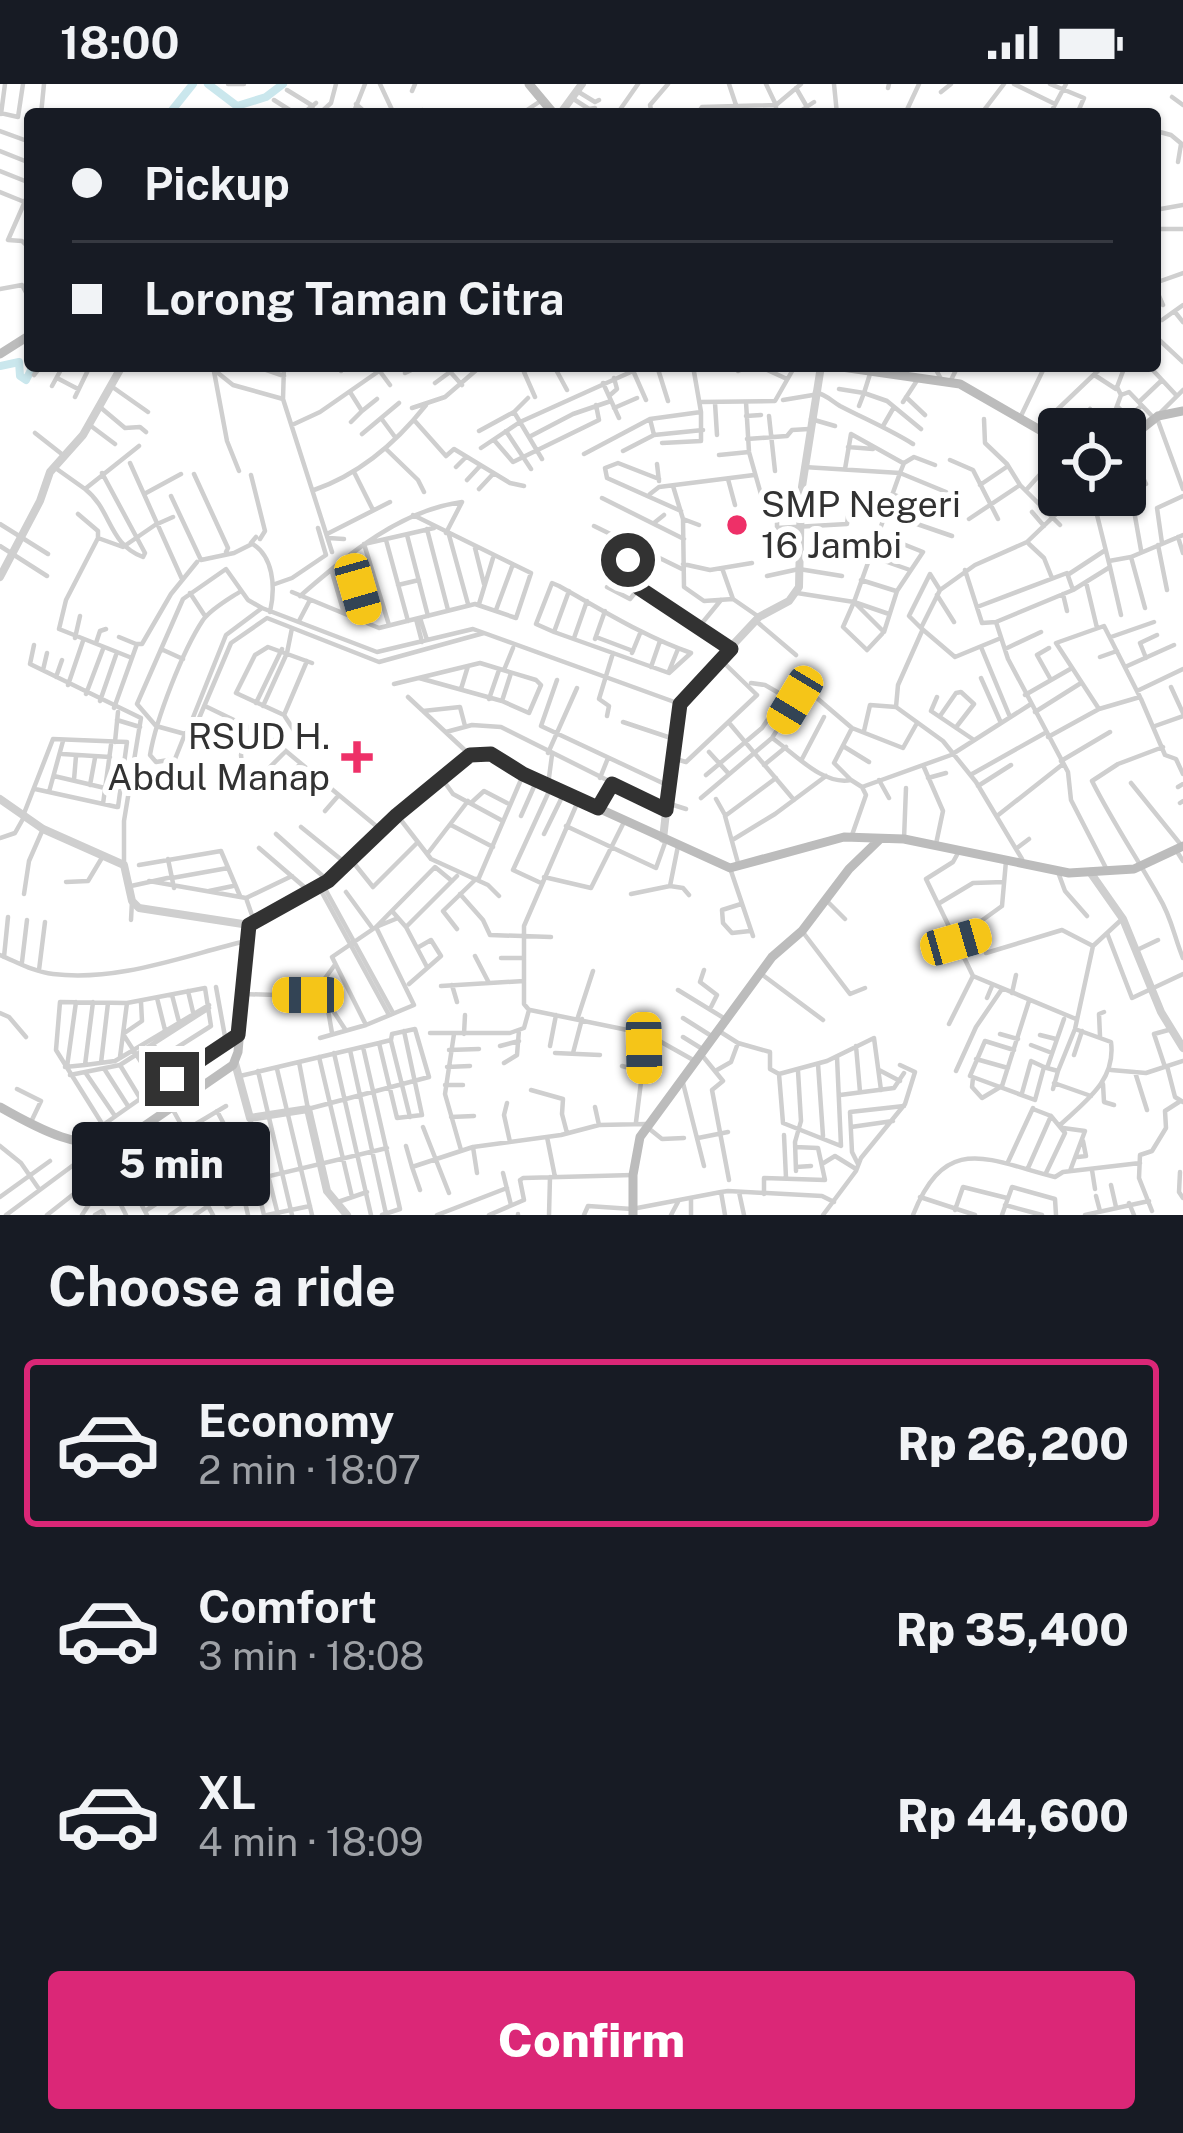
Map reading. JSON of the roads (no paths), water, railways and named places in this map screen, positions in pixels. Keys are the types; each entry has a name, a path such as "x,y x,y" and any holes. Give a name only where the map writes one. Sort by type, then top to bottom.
{"main road":[{"path":"529,84 551,108"},
{"path":"864,372 945,381 982,394 1038,431"},
{"path":"1146,427 1157,418 1183,411"},
{"path":"1,1110 56,1135 104,1143 154,1119 233,1065 246,941 252,924 320,886 470,755 491,754 523,774 735,868 852,837 936,844 1058,872 1138,868 1180,847"},
{"path":"632,1212 633,1175 644,1124 760,973 880,840"}],"street":[{"path":"5,84 0,114 18,117 23,84"},
{"path":"228,84 244,84"},
{"path":"355,108 365,84"},
{"path":"651,108 668,84"},
{"path":"766,84 776,105"},
{"path":"941,92 951,84"},
{"path":"986,108 1004,84"},
{"path":"1014,84 1055,104"},
{"path":"1050,84 1085,99 1080,108"},
{"path":"758,108 776,105 798,86 807,107 814,102"},
{"path":"1053,108 1065,87"},
{"path":"287,90 315,105 310,108"},
{"path":"577,91 599,100"},
{"path":"1172,97 1183,105"},
{"path":"274,100 288,108"},
{"path":"530,108 542,100"},
{"path":"356,104 360,108"},
{"path":"1178,162 1182,145"},
{"path":"24,204 9,233 10,242 24,244"},
{"path":"1161,299 1163,304"},
{"path":"1162,320 1183,305"},
{"path":"1175,312 1183,322"},
{"path":"1161,342 1183,362"},
{"path":"52,386 60,372"},
{"path":"56,378 76,393 87,372"},
{"path":"0,577 54,467 89,424 119,372"},
{"path":"214,372 227,441 239,471"},
{"path":"218,372 233,385 283,399"},
{"path":"272,372 284,376"},
{"path":"284,372 283,399 332,552"},
{"path":"292,425 350,392 373,372"},
{"path":"379,372 390,386"},
{"path":"406,374 410,372"},
{"path":"435,382 444,372"},
{"path":"450,372 462,385"},
{"path":"412,408 462,385 475,372"},
{"path":"479,431 532,398 524,372"},
{"path":"557,372 567,390"},
{"path":"481,448 520,422 625,372"},
{"path":"634,372 646,400"},
{"path":"659,372 668,401"},
{"path":"662,443 701,441 694,372"},
{"path":"768,372 788,380"},
{"path":"700,402 775,401 792,372"},
{"path":"566,826 658,868 680,704 758,619 797,593 801,493 820,372"},
{"path":"938,372 945,381 953,372"},
{"path":"1019,420 1042,372"},
{"path":"1035,430 1099,372"},
{"path":"1124,372 1118,407 1128,417 1162,380"},
{"path":"1155,372 1180,393 1157,418"},
{"path":"859,406 870,374"},
{"path":"1096,376 1119,392 1127,392 1157,418 1183,492 1157,508 1167,590"},
{"path":"612,402 617,389 614,379"},
{"path":"918,379 905,399 925,415"},
{"path":"603,383 619,418"},
{"path":"111,386 148,412"},
{"path":"839,389 872,393 921,429"},
{"path":"350,392 362,411"},
{"path":"783,400 815,393 913,444"},
{"path":"529,437 596,405 637,398"},
{"path":"351,422 377,399"},
{"path":"746,402 748,452 764,500 801,493"},
{"path":"362,434 399,403"},
{"path":"715,403 717,434"},
{"path":"314,490 354,472 397,439 426,405"},
{"path":"494,440 508,461 599,420 596,405"},
{"path":"100,407 124,428 140,427 146,432"},
{"path":"884,426 894,407"},
{"path":"514,412 542,458"},
{"path":"584,454 650,419 701,412"},
{"path":"746,416 765,416 775,471"},
{"path":"381,418 397,439"},
{"path":"650,419 654,435"},
{"path":"984,419 985,442 1060,525"},
{"path":"414,420 446,456 452,448 510,484 524,486"},
{"path":"89,424 116,444"},
{"path":"747,439 787,436 810,424 835,426"},
{"path":"746,430 761,429"},
{"path":"623,451 654,435 703,430"},
{"path":"506,431 531,469"},
{"path":"34,433 63,455"},
{"path":"844,470 850,434 904,463"},
{"path":"85,489 139,446"},
{"path":"848,447 880,450"},
{"path":"385,448 424,492"},
{"path":"719,455 748,452"},
{"path":"457,467 466,457"},
{"path":"878,534 923,552 897,591 884,632 867,650 843,627 904,463 914,457 934,465"},
{"path":"950,460 971,468 998,519"},
{"path":"130,463 182,579"},
{"path":"699,525 607,478 605,468 618,464 673,486 754,475"},
{"path":"647,496 659,483 657,464"},
{"path":"467,480 480,466"},
{"path":"980,485 1008,466"},
{"path":"54,467 95,497 123,547"},
{"path":"804,467 900,473 946,492"},
{"path":"354,472 374,510"},
{"path":"98,538 143,557 145,553 101,473"},
{"path":"969,520 1023,488 1038,473"},
{"path":"146,493 181,474"},
{"path":"194,474 226,552"},
{"path":"479,489 494,474"},
{"path":"171,496 201,560 234,553 257,544 265,531 251,475"},
{"path":"510,484 518,475"},
{"path":"728,479 735,505"},
{"path":"673,486 682,515 682,583 704,601 733,599"},
{"path":"892,494 955,517"},
{"path":"602,498 684,539"},
{"path":"777,499 776,526 801,528 847,524 850,503"},
{"path":"327,536 390,502"},
{"path":"300,596 364,544 413,514 462,502 448,534 468,604"},
{"path":"440,506 456,514"},
{"path":"1032,512 1044,526"},
{"path":"885,513 952,536"},
{"path":"78,514 98,531 98,538 80,569 60,619 60,631 132,658"},
{"path":"292,592 379,628 468,604 516,618 531,573 431,528 413,514"},
{"path":"655,523 664,515"},
{"path":"896,707 898,683 938,592 964,570 1027,542 1054,516"},
{"path":"1097,516 1121,616"},
{"path":"1136,516 1142,553"},
{"path":"123,547 173,517"},
{"path":"0,524 48,554"},
{"path":"594,526 682,567 708,570 752,563"},
{"path":"275,584 326,555 318,528"},
{"path":"364,544 431,528"},
{"path":"431,528 448,610"},
{"path":"407,535 419,580 425,641"},
{"path":"327,536 344,539"},
{"path":"964,570 983,624 1064,594 1110,564 1180,536 1183,553"},
{"path":"386,540 408,621"},
{"path":"1027,542 1044,558 1052,578"},
{"path":"200,704 231,643 270,613 275,584 257,544"},
{"path":"364,544 388,626"},
{"path":"0,546 46,576"},
{"path":"474,547 484,584"},
{"path":"977,607 1069,574 1106,550"},
{"path":"800,553 818,554"},
{"path":"349,556 367,622"},
{"path":"870,556 911,570"},
{"path":"479,604 494,557"},
{"path":"1132,557 1145,608"},
{"path":"607,586 630,599 639,588 643,583 621,571 628,560"},
{"path":"118,637 142,644 197,562"},
{"path":"496,610 513,564"},
{"path":"722,568 733,599 796,655"},
{"path":"187,732 156,726 137,704 183,599 226,569 251,604 374,661 484,633"},
{"path":"637,579 644,569"},
{"path":"767,575 799,569 842,576"},
{"path":"332,570 344,613"},
{"path":"954,622 930,574 909,616 921,629 955,657 1001,638"},
{"path":"1069,574 1072,590"},
{"path":"398,585 419,580"},
{"path":"861,580 897,591"},
{"path":"1086,582 1097,628"},
{"path":"314,584 319,603"},
{"path":"552,584 691,654 669,673 536,625 552,584"},
{"path":"639,588 731,649"},
{"path":"241,591 206,616 156,726 150,754 155,762 172,763 195,723 226,634 262,608"},
{"path":"554,632 568,592"},
{"path":"190,593 206,616"},
{"path":"797,593 854,602 889,614"},
{"path":"1064,594 1066,611"},
{"path":"299,621 310,600"},
{"path":"698,628 721,600"},
{"path":"574,638 586,601"},
{"path":"854,602 884,632"},
{"path":"593,645 605,610"},
{"path":"270,613 371,651 472,628 680,704"},
{"path":"75,638 80,616"},
{"path":"996,622 1025,695 1069,775 1072,800 1108,872"},
{"path":"1111,637 1154,622"},
{"path":"1099,709 1056,642 1105,626 1166,757 1177,760 1183,774"},
{"path":"260,705 293,627"},
{"path":"86,694 100,631 106,629"},
{"path":"1133,629 1146,658"},
{"path":"630,659 641,631"},
{"path":"1005,649 1041,632"},
{"path":"1140,643 1156,635"},
{"path":"596,637 633,651"},
{"path":"651,667 660,640"},
{"path":"68,685 83,641"},
{"path":"103,804 116,709 137,644"},
{"path":"34,645 29,663 139,717 122,808"},
{"path":"1125,667 1174,645"},
{"path":"284,716 310,662 269,646 256,653 236,693 284,716 295,732"},
{"path":"489,699 514,646"},
{"path":"981,646 1010,717"},
{"path":"1048,648 1037,655 1052,680"},
{"path":"160,649 185,660"},
{"path":"669,673 678,649"},
{"path":"384,651 386,660"},
{"path":"1100,657 1118,651"},
{"path":"607,716 610,706 599,699 613,652"},
{"path":"43,670 47,653"},
{"path":"100,701 117,653"},
{"path":"56,677 62,659"},
{"path":"672,758 686,763 758,695 721,660"},
{"path":"394,684 480,663 536,680 540,687 529,713 419,678"},
{"path":"460,691 468,666"},
{"path":"1025,695 1072,668"},
{"path":"970,775 1183,669"},
{"path":"502,701 505,670"},
{"path":"435,685 438,674"},
{"path":"981,678 1001,723"},
{"path":"557,680 541,726 669,787"},
{"path":"748,683 765,685 795,700"},
{"path":"862,787 952,754 1010,717 1082,683"},
{"path":"700,798 772,738 806,687 852,728 903,748 921,725 961,692 974,704 957,726"},
{"path":"1155,726 1183,715 1172,687"},
{"path":"577,688 513,870 591,888 625,821"},
{"path":"706,775 765,723 784,696"},
{"path":"408,697 470,755"},
{"path":"937,697 931,710 974,740"},
{"path":"200,704 269,737 381,830"},
{"path":"864,731 870,705 896,707 921,725 978,786 1017,848 1022,865"},
{"path":"422,712 460,706 465,726"},
{"path":"802,759 824,717"},
{"path":"117,720 140,727"},
{"path":"623,722 674,739"},
{"path":"730,724 794,800"},
{"path":"446,732 465,726 501,727 612,784 686,809"},
{"path":"243,775 241,755 247,728"},
{"path":"852,728 834,765 866,795 852,837"},
{"path":"997,816 1062,762 1110,732"},
{"path":"772,738 826,776 838,782 850,779"},
{"path":"49,792 63,740"},
{"path":"0,838 15,832 23,817 49,742 128,743 122,808 131,920"},
{"path":"843,746 869,762"},
{"path":"764,765 786,747"},
{"path":"1162,747 1092,779 1175,928 1174,939 1183,958"},
{"path":"266,771 285,752"},
{"path":"709,752 729,774"},
{"path":"60,754 110,757"},
{"path":"74,782 76,756"},
{"path":"90,785 95,758"},
{"path":"600,778 608,758"},
{"path":"288,779 300,764"},
{"path":"978,786 1011,765"},
{"path":"922,766 943,811 936,844"},
{"path":"928,778 946,773"},
{"path":"434,919 477,879 523,774"},
{"path":"53,776 105,788"},
{"path":"734,838 826,776"},
{"path":"442,778 452,793 501,820"},
{"path":"725,816 776,778"},
{"path":"879,780 890,798"},
{"path":"1131,783 1180,847 1183,861"},
{"path":"521,816 545,784"},
{"path":"598,808 612,784"},
{"path":"904,839 906,788"},
{"path":"35,789 122,808"},
{"path":"427,854 470,801 484,791 509,804"},
{"path":"544,834 564,793"},
{"path":"325,811 338,796"},
{"path":"0,799 43,829 124,866"},
{"path":"578,799 524,935 524,1006 646,1034 700,1055"},
{"path":"716,799 734,838 741,904 752,933 732,933 724,923 722,910 741,904"},
{"path":"397,815 427,854 499,896"},
{"path":"451,826 493,847"},
{"path":"301,827 373,887 418,842"},
{"path":"24,894 29,861 43,829"},
{"path":"276,834 320,886 391,1015"},
{"path":"1017,848 1029,839"},
{"path":"670,886 678,846"},
{"path":"259,848 292,875 320,886"},
{"path":"959,850 952,862 926,876 973,976 1076,1019"},
{"path":"132,901 147,911 252,924 221,851 140,865"},
{"path":"66,882 89,881 104,856"},
{"path":"168,859 174,888"},
{"path":"1006,860 1002,906 977,924 985,951 1062,930 1093,946"},
{"path":"366,1025 334,966 333,955 375,928 435,867 454,878 406,927"},
{"path":"129,886 228,868"},
{"path":"1058,872 1065,891 1087,916"},
{"path":"1090,872 1123,919 1183,1048"},
{"path":"149,881 244,898 292,875"},
{"path":"938,904 973,883 1004,882"},
{"path":"204,892 232,886"},
{"path":"631,894 670,886 688,895"},
{"path":"320,1038 414,1004 375,928 346,892"},
{"path":"460,895 490,935 551,937"},
{"path":"826,900 845,919"},
{"path":"392,911 427,967"},
{"path":"442,911 457,929"},
{"path":"8,917 2,956 54,975 142,969 246,941"},
{"path":"375,928 398,918"},
{"path":"1074,1055 1079,1030 1076,1019 1093,946 1123,919"},
{"path":"22,964 27,920"},
{"path":"39,971 44,922"},
{"path":"802,931 850,994 865,988"},
{"path":"1106,933 1132,998 1183,974"},
{"path":"956,942 980,935"},
{"path":"407,985 440,953 431,940 417,947"},
{"path":"1137,950 1158,940"},
{"path":"475,956 489,983"},
{"path":"501,958 524,958"},
{"path":"332,1035 323,981 334,966"},
{"path":"704,970 700,982 717,995 710,1009"},
{"path":"574,1053 593,971"},
{"path":"760,973 823,1020"},
{"path":"1012,993 1016,974"},
{"path":"323,981 339,975"},
{"path":"949,1024 973,976"},
{"path":"441,986 524,981"},
{"path":"452,986 458,1002"},
{"path":"987,998 992,986"},
{"path":"216,987 226,1042"},
{"path":"82,1215 100,1190 108,1167 103,1125 56,1050 61,1002 141,1002 205,988 211,1026 162,1057"},
{"path":"956,1071 976,1027 1002,989"},
{"path":"678,990 727,1020"},
{"path":"188,991 193,1012"},
{"path":"243,994 308,995"},
{"path":"172,995 179,1022"},
{"path":"157,998 165,1030"},
{"path":"325,999 346,1031"},
{"path":"68,1070 76,1001"},
{"path":"973,1078 972,1087 982,1097 1002,1086 1029,1001"},
{"path":"123,1034 142,1021 141,1002"},
{"path":"93,1003 85,1069 115,1116"},
{"path":"127,1003 120,1062 140,1098"},
{"path":"108,1004 103,1068 128,1106"},
{"path":"68,1070 120,1062 193,1012 209,1007"},
{"path":"136,1052 209,1007"},
{"path":"430,1033 519,1030 530,1010"},
{"path":"1100,1036 1099,1014 1104,1012"},
{"path":"0,1013 26,1037"},
{"path":"464,1034 465,1015"},
{"path":"556,1015 553,1049 600,1054"},
{"path":"1008,1162 1033,1109 1066,1016"},
{"path":"682,1018 770,1052 770,1069 779,1074 837,1057 874,1038 880,1090"},
{"path":"1152,1211 1139,1178 1140,1155 1152,1151 1166,1128 1165,1111 1181,1102 1154,1036 1172,1029"},
{"path":"250,1118 308,1109 373,1089 389,1086 402,1083 416,1080 429,1076 418,1030 391,1034 391,1040 402,1083 410,1117"},
{"path":"504,1063 517,1055 519,1030"},
{"path":"1079,1030 1113,1046 1111,1070"},
{"path":"1079,1030 1054,1086 1091,1096"},
{"path":"399,1120 423,1114 404,1031"},
{"path":"123,1034 174,1106 227,1208 244,1198"},
{"path":"454,1034 446,1085 461,1150"},
{"path":"644,1124 646,1034"},
{"path":"1000,1034 1018,1039"},
{"path":"172,1079 238,1035"},
{"path":"1040,1035 1056,1039"},
{"path":"683,1037 723,1082 712,1090 724,1132 728,1180"},
{"path":"240,1076 391,1040"},
{"path":"500,1046 520,1041"},
{"path":"1014,1050 986,1041 969,1074 1035,1100"},
{"path":"379,1043 401,1129"},
{"path":"716,1070 731,1062 738,1043"},
{"path":"153,1044 168,1067"},
{"path":"856,1046 860,1092"},
{"path":"1031,1046 1052,1053"},
{"path":"350,1050 384,1215 400,1209 363,1047"},
{"path":"449,1050 479,1049"},
{"path":"334,1054 371,1215"},
{"path":"319,1057 352,1197"},
{"path":"779,1074 783,1123 843,1145 837,1057"},
{"path":"976,1059 1008,1067"},
{"path":"1022,1059 1058,1071"},
{"path":"1022,1094 1031,1061"},
{"path":"1111,1070 1146,1073 1183,1061"},
{"path":"299,1062 327,1191 347,1215"},
{"path":"818,1064 823,1136"},
{"path":"233,1065 250,1118 266,1215 312,1212 276,1067"},
{"path":"823,1215 904,1106 915,1074 900,1065"},
{"path":"447,1067 470,1066"},
{"path":"622,1066 645,1072"},
{"path":"878,1070 900,1081"},
{"path":"1062,1126 1111,1070"},
{"path":"258,1071 291,1212"},
{"path":"798,1071 796,1169 811,1166"},
{"path":"1135,1072 1147,1110"},
{"path":"840,1095 894,1088 904,1073"},
{"path":"682,1079 704,1166"},
{"path":"1103,1084 1104,1104 1114,1105"},
{"path":"446,1085 463,1085"},
{"path":"103,1125 158,1086"},
{"path":"17,1089 40,1101 30,1124"},
{"path":"531,1090 562,1099 567,1133"},
{"path":"507,1103 504,1115 510,1142"},
{"path":"122,1168 226,1106"},
{"path":"857,1166 850,1112 904,1106"},
{"path":"595,1107 599,1125"},
{"path":"1033,1109 1051,1116 1065,1133 1046,1174"},
{"path":"217,1111 233,1142"},
{"path":"451,1117 474,1116"},
{"path":"1028,1168 1051,1116"},
{"path":"201,1121 244,1198 245,1214"},
{"path":"851,1127 894,1121"},
{"path":"412,1167 473,1147 547,1138 599,1125 644,1124 662,1139 684,1138"},
{"path":"852,1140 869,1126"},
{"path":"1062,1126 1084,1129 1086,1156 1076,1157 1070,1171"},
{"path":"423,1127 449,1193"},
{"path":"698,1138 724,1132"},
{"path":"784,1136 786,1178"},
{"path":"547,1138 552,1177 549,1215"},
{"path":"172,1140 213,1215"},
{"path":"104,1143 146,1213 194,1180"},
{"path":"6,1215 104,1143"},
{"path":"406,1146 420,1190"},
{"path":"473,1147 477,1173"},
{"path":"764,1194 764,1178 825,1180 817,1147 795,1148"},
{"path":"236,1184 387,1148"},
{"path":"1,1149 39,1189"},
{"path":"137,1197 217,1150"},
{"path":"130,1182 179,1154"},
{"path":"822,1164 836,1156 857,1166"},
{"path":"913,1215 932,1177 972,1158 1008,1162 1055,1177 1140,1163"},
{"path":"0,1197 50,1161"},
{"path":"51,1214 108,1167"},
{"path":"1092,1170 1100,1211"},
{"path":"1180,1172 1183,1198"},
{"path":"503,1173 511,1205"},
{"path":"489,1215 525,1199 520,1179 633,1175"},
{"path":"262,1176 278,1214"},
{"path":"107,1177 126,1215"},
{"path":"92,1179 100,1190"},
{"path":"1112,1185 1116,1207"},
{"path":"955,1210 963,1187 1042,1215"},
{"path":"1002,1215 1012,1187 1058,1202 1056,1215"},
{"path":"437,1215 455,1212 507,1188"},
{"path":"335,1203 367,1192"},
{"path":"584,1215 586,1207 632,1212 721,1192 822,1196 834,1202"},
{"path":"721,1192 725,1215"},
{"path":"739,1192 745,1215"},
{"path":"170,1215 201,1194"},
{"path":"920,1197 975,1215"},
{"path":"691,1199 691,1215"},
{"path":"671,1215 679,1200"},
{"path":"1085,1215 1149,1201"},
{"path":"1129,1203 1134,1215"},
{"path":"195,1215 208,1206"},
{"path":"595,1206 595,1215"},
{"path":"95,1215 102,1211 104,1215"}],"waterway":[{"path":"174,108 193,84"},
{"path":"208,84 237,106 266,97 283,84"},
{"path":"0,366 19,362 20,376 26,380 30,372"}],"place":[{"name":"SMP Negeri 16 Jambi","path":"737,525"},
{"name":"RSUD H. Abdul Manap","path":"357,757"}]}
